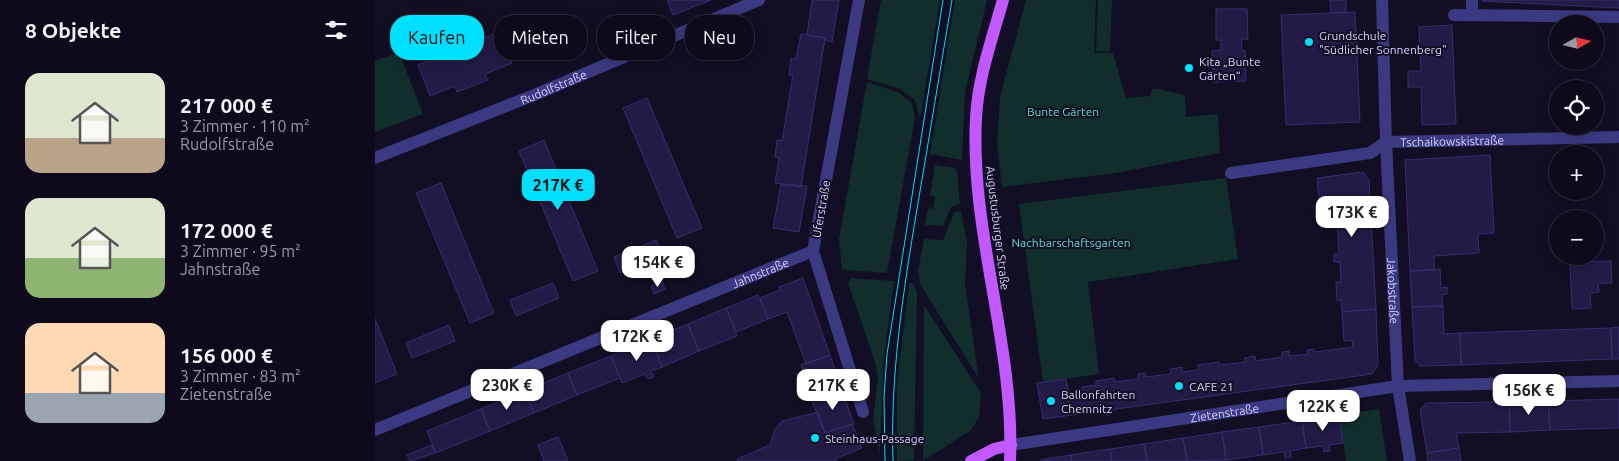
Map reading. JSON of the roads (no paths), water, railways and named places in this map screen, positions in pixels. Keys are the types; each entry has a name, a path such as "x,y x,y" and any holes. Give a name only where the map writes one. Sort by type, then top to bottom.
{"main road":[{"name":"Augustusburger Straße","path":"1003,0 979,93 976,147 980,209 1009,400 1010,461"},
{"path":"971,461 994,449 1011,445"}],"street":[{"name":"Rudolfstraße","path":"375,158 534,95 759,0"},
{"name":"Uferstraße","path":"859,0 813,251 863,412"},
{"name":"Jakobstraße","path":"1382,0 1386,142 1398,386 1410,461"},
{"path":"1472,0 1472,14"},
{"path":"1454,15 1619,17"},
{"name":"Tschaikowskistraße","path":"1231,173 1370,153 1386,142 1619,137"},
{"name":"Jahnstraße","path":"375,430 813,251"},
{"name":"Zietenstraße","path":"1011,445 1398,386 1619,380"}],"tram line":[{"path":"885,461 884,397 887,354 943,0"},
{"path":"893,461 894,398 902,303 952,0"}],"place":[{"name":"Grundschule \"Südlicher Sonnenberg\"","path":"1309,42"},
{"name":"Kita „Bunte Gärten“","path":"1189,68"},
{"name":"CAFE 21","path":"1179,386"},
{"name":"Ballonfahrten Chemnitz","path":"1051,401"},
{"name":"Steinhaus-Passage","path":"815,438"}],"park label":[{"name":"Bunte Gärten","path":"1063,111"},
{"name":"Nachbarschaftsgarten","path":"1071,242"}]}
